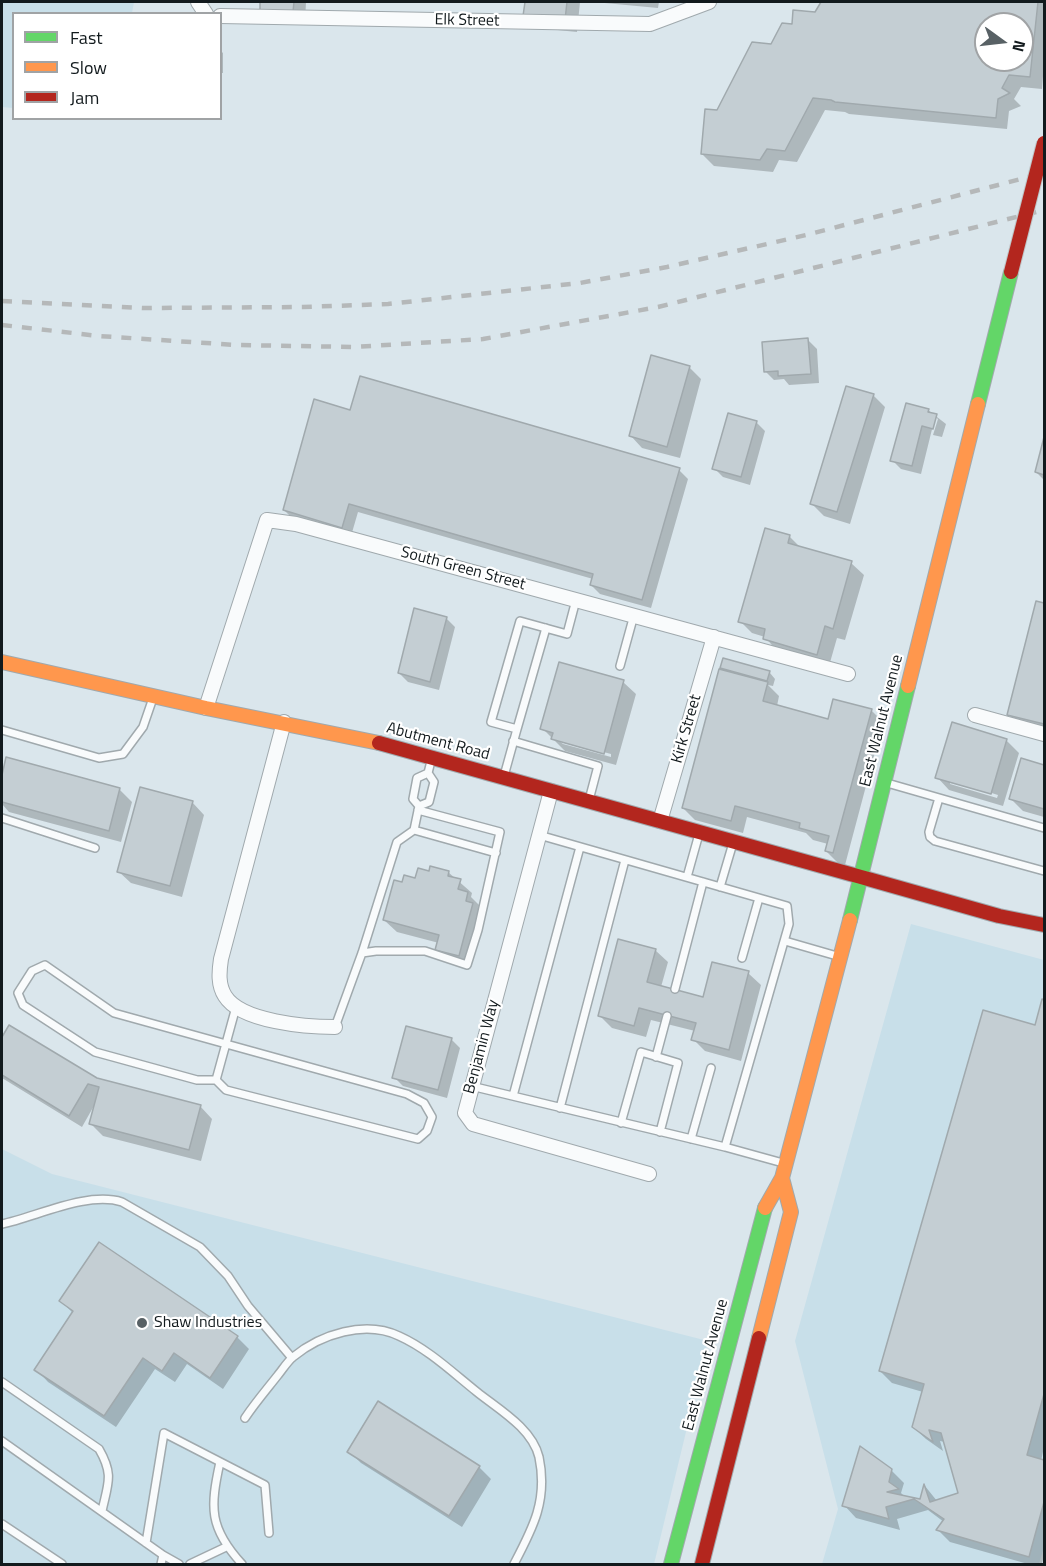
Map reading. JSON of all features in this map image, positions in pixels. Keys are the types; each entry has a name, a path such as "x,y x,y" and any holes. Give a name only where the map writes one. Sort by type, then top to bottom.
{"main road":[{"name":"East Walnut Avenue","path":"671,1564 766,1205 782,1178 786,1164 861,876 1044,143"},
{"name":"Abutment Road","path":"2,662 206,708 376,742 999,916 1044,925"},
{"path":"702,1564 791,1212 782,1178"}],"street":[{"name":"Elk Street","path":"222,16 650,24 705,2"},
{"name":"South Green Street","path":"206,708 267,520 296,524 848,674"},
{"name":"Kirk Street","path":"660,821 714,637"},
{"path":"975,715 1044,734"},
{"path":"284,722 220,959 220,983 224,995 236,1007 256,1015 300,1027 336,1028"},
{"name":"Benjamin Way","path":"551,791 465,1113 473,1124 649,1174"}],"lane":[{"path":"517,729 491,722 520,621 567,634 576,600"},
{"path":"620,666 634,615"},
{"path":"503,777 546,628"},
{"path":"2,730 99,758 123,754 143,727 154,696"},
{"path":"513,741 598,766 589,801"},
{"path":"336,1028 397,842 414,830 419,808 429,802 434,782 428,773 432,758"},
{"path":"362,953 395,950 424,951 467,965 478,930 500,832 419,808 413,798 417,778 428,773"},
{"path":"884,782 1044,828"},
{"path":"939,798 930,831 930,837 935,841 1044,871"},
{"path":"2,818 95,848"},
{"path":"414,830 496,853"},
{"path":"687,878 699,832"},
{"path":"539,835 787,906 789,924 785,941 725,1147"},
{"path":"720,887 734,842"},
{"path":"513,1096 580,847"},
{"path":"560,1108 625,860"},
{"path":"675,989 704,882"},
{"path":"742,958 759,898"},
{"path":"785,941 840,957"},
{"path":"45,965 114,1013 225,1046 407,1094 424,1103 432,1117 427,1131 418,1139 226,1090 216,1080 197,1080 95,1052 23,1005 18,993 32,971 45,965"},
{"path":"216,1080 236,1007"},
{"path":"656,1057 668,1016"},
{"path":"621,1123 641,1052 678,1063 660,1132"},
{"path":"691,1139 711,1068"},
{"path":"471,1086 725,1147 786,1164"},
{"path":"2,1224 94,1200 110,1198 122,1202 200,1246 228,1276 248,1306 292,1358"},
{"path":"245,1418 292,1358 326,1338 349,1330 370,1330 397,1335 425,1351 528,1435 538,1455 541,1503 536,1521 514,1564"},
{"path":"2,1382 99,1449 108,1464 109,1479 102,1511"},
{"path":"146,1543 164,1433 265,1485 269,1533"},
{"path":"2,1441 179,1564"},
{"path":"220,1462 213,1492 214,1523 226,1547 242,1564"},
{"path":"2,1524 62,1564"},
{"path":"190,1564 226,1547"},
{"path":"161,1564 163,1555"}],"shaded area":[{"path":"2,2 134,2 132,12 12,12 12,108 2,107"},
{"path":"911,924 1044,960 1044,1547 1039,1564 822,1564 838,1509 795,1341"},
{"path":"2,1149 52,1174 708,1341 654,1564 2,1564"}],"building":[{"path":"260,2 294,2 293,12 260,10"},
{"path":"525,2 567,2 565,20 523,16"},
{"path":"821,2 1038,2 1034,40 1034,12 974,12 974,72 1031,72 1030,77 1009,75 1002,88 1010,93 998,99 996,118 813,98 785,151 767,149 760,160 701,154 705,109 717,110 752,42 771,44 782,23 792,24 793,10 815,12"},
{"path":"808,338 811,374 778,376 778,371 764,372 762,342"},
{"path":"651,355 690,366 667,447 629,436"},
{"path":"360,376 680,468 642,600 590,585 593,574 349,504 342,528 283,510 314,399 350,410"},
{"path":"846,386 874,394 837,512 810,504"},
{"path":"906,403 929,409 928,412 937,414 933,429 922,426 912,466 890,461"},
{"path":"728,413 757,421 741,477 712,469"},
{"path":"1044,437 1044,475 1035,472"},
{"path":"765,528 790,535 788,543 852,561 833,629 825,626 817,655 763,639 765,629 738,622"},
{"path":"1036,601 1044,603 1044,724 1007,715"},
{"path":"414,608 447,617 430,682 398,673"},
{"path":"723,658 770,671 767,681 720,668"},
{"path":"559,662 624,680 604,754 551,739 553,733 540,729"},
{"path":"719,669 768,682 763,701 828,719 833,699 872,709 833,853 825,851 829,836 799,828 800,823 735,806 731,821 682,808"},
{"path":"952,722 1007,739 991,794 935,778"},
{"path":"6,757 120,788 109,831 2,802 2,775"},
{"path":"1021,758 1044,765 1044,809 1009,799"},
{"path":"140,787 193,801 170,886 117,872"},
{"path":"430,866 449,871 448,876 461,879 458,889 468,892 466,901 473,903 459,956 435,950 439,935 383,920 394,880 402,882 404,875 415,878 418,868 429,871"},
{"path":"618,939 656,949 647,982 703,997 712,962 749,971 729,1050 691,1040 696,1023 639,1008 634,1026 598,1016"},
{"path":"1042,999 1044,1000 1044,1394 1027,1455 1044,1460 1044,1502 1029,1557 936,1530 944,1519 914,1499 886,1507 889,1519 842,1506 860,1446 892,1469 889,1482 899,1489 887,1492 920,1499 924,1484 930,1502 958,1493 941,1433 929,1430 933,1442 912,1427 924,1384 879,1371 983,1010 1035,1025"},
{"path":"9,1025 97,1078 201,1105 189,1150 89,1124 99,1087 88,1084 69,1116 2,1075 2,1037"},
{"path":"406,1026 452,1038 438,1090 392,1078"},
{"name":"Shaw Industries","path":"99,1242 238,1336 210,1378 174,1353 162,1371 143,1358 104,1416 34,1370 73,1311 59,1301"},
{"path":"378,1401 480,1466 449,1516 347,1452"}],"railway":[{"path":"2,301 143,308 303,307 388,304 580,283 667,267 806,235 1044,173"},
{"path":"2,325 99,336 236,345 354,347 483,339 658,307 1044,210"}],"traffic: fast":[{"path":"978,404 1011,272"},
{"path":"850,920 908,686"},
{"path":"671,1564 765,1208"}],"traffic: slow":[{"path":"908,686 978,404"},
{"path":"2,662 206,708 379,743"},
{"path":"765,1208 782,1178 850,920"},
{"path":"759,1338 791,1212 782,1178"}],"traffic: jam":[{"path":"1011,272 1044,143"},
{"path":"379,743 861,877"},
{"path":"861,877 999,916 1044,925"},
{"path":"702,1564 759,1338"}],"place":[{"name":"Shaw Industries","path":"142,1323"}]}
